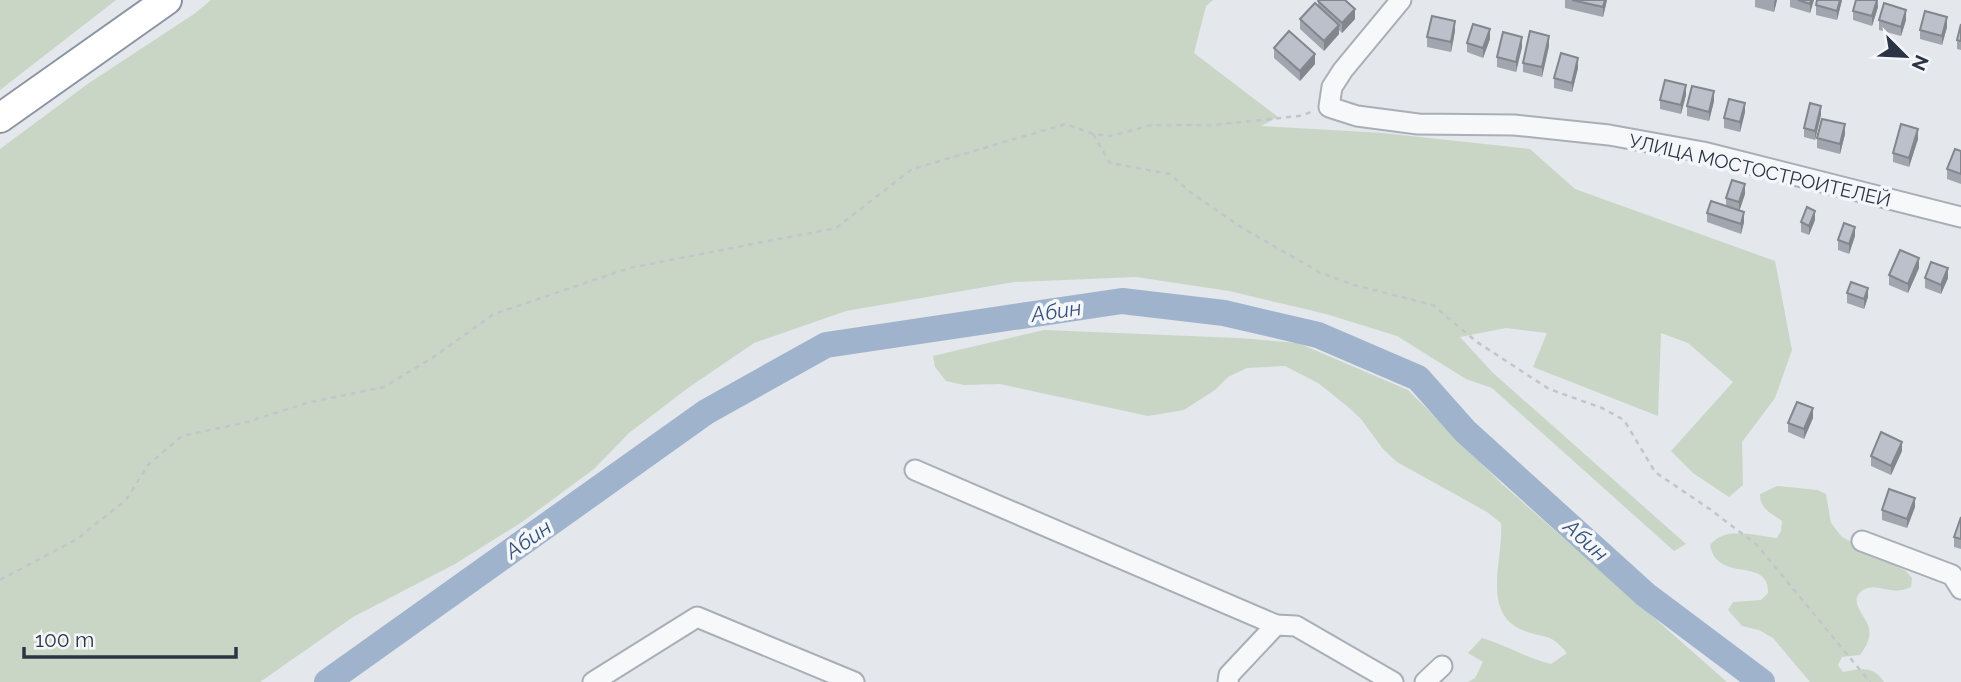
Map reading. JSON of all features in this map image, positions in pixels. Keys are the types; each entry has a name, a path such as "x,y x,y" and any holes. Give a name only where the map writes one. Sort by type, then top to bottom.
{"highway":[{"path":"0,118 167,0"}],"street":[{"path":"1329,107 1332,87 1401,0"},
{"name":"УЛИЦА МОСТОСТРОИТЕЛЕЙ","path":"1329,107 1357,116 1418,124 1514,125 1609,135 1703,152 1961,217"},
{"path":"915,470 1276,625 1296,626 1393,682"},
{"path":"1861,541 1952,575 1961,589"},
{"path":"593,682 697,617 854,682"},
{"path":"1228,682 1229,675 1276,625"},
{"path":"1425,682 1442,666"}],"path":[{"path":"0,580 77,539 107,516 126,500 148,465 182,436 247,422 310,402 384,387 432,358 494,314 629,268 836,228 912,169 1066,124 1093,134 1110,136 1152,125 1213,125 1299,116 1329,107"},
{"path":"1093,134 1110,163 1170,174 1190,192 1241,227 1319,272 1354,285 1433,305 1478,342 1549,389 1602,408 1624,420 1655,472 1757,545 1870,682"}],"green space":[{"path":"0,0 116,0 0,90"},
{"path":"211,0 1213,0 1206,6 1194,53 1278,117 1261,126 1383,133 1530,149 1575,189 1775,261 1792,350 1775,398 1742,442 1743,485 1729,497 1693,473 1671,451 1733,382 1688,343 1661,333 1658,416 1533,367 1547,333 1506,328 1460,337 1492,372 1686,544 1674,551 1492,388 1466,379 1397,336 1326,314 1229,291 1136,277 1014,282 846,311 754,343 629,433 594,469 522,522 455,564 353,617 260,682 0,682 0,149 89,83"},
{"path":"1044,330 1298,343 1408,390 1502,484 1727,682 1468,682 1475,678 1483,662 1468,653 1482,638 1551,664 1567,653 1556,641 1520,629 1508,620 1501,609 1497,582 1501,523 1487,512 1397,462 1347,406 1318,383 1285,366 1247,368 1228,377 1215,390 1184,410 1148,416 1000,384 964,385 946,381 935,367 933,356"},
{"path":"1777,486 1817,490 1826,494 1831,523 1842,537 1906,571 1912,578 1911,587 1904,590 1873,587 1858,595 1859,610 1868,624 1868,640 1860,655 1842,657 1838,665 1843,672 1861,669 1871,671 1884,682 1810,682 1773,638 1759,630 1742,626 1728,610 1733,602 1761,600 1768,593 1766,582 1761,575 1722,564 1715,557 1710,545 1732,533 1777,538 1782,521 1764,507 1760,494"}],"building":[{"path":"1319,0 1345,0 1355,9 1342,23"},
{"path":"1572,0 1605,0 1603,7"},
{"path":"1817,0 1840,0 1837,11 1816,5"},
{"path":"1856,0 1877,0 1872,16 1853,11"},
{"path":"1315,3 1339,25 1324,41 1300,19"},
{"path":"1884,3 1906,10 1901,27 1879,20"},
{"path":"1925,11 1947,17 1942,36 1920,30"},
{"path":"1432,16 1455,21 1451,42 1427,37"},
{"path":"1473,24 1490,29 1483,48 1467,43"},
{"path":"1961,24 1961,41 1957,40"},
{"path":"1289,31 1315,54 1300,71 1274,48"},
{"path":"1530,31 1549,36 1542,67 1523,63"},
{"path":"1503,32 1522,37 1516,62 1497,57"},
{"path":"1561,53 1578,58 1572,83 1554,78"},
{"path":"1665,80 1686,85 1681,105 1660,100"},
{"path":"1692,86 1714,91 1709,112 1687,106"},
{"path":"1729,99 1745,103 1740,122 1724,118"},
{"path":"1810,103 1821,106 1815,131 1804,128"},
{"path":"1822,119 1845,124 1840,144 1817,138"},
{"path":"1901,124 1918,129 1909,158 1893,153"},
{"path":"1955,149 1961,151 1961,174 1947,169"},
{"path":"1732,180 1745,184 1739,202 1726,198"},
{"path":"1711,201 1744,212 1741,224 1707,213"},
{"path":"1807,207 1815,211 1809,226 1801,222"},
{"path":"1844,223 1855,227 1849,244 1838,240"},
{"path":"1900,250 1919,258 1908,284 1889,275"},
{"path":"1931,262 1948,268 1941,285 1925,278"},
{"path":"1851,282 1868,288 1864,299 1847,293"},
{"path":"1797,402 1813,408 1804,429 1788,423"},
{"path":"1881,432 1902,442 1891,466 1871,456"},
{"path":"1889,489 1915,498 1907,519 1882,510"},
{"path":"1961,517 1961,539 1954,537"}],"waterway":[{"name":"Абин","path":"327,682 706,412 826,345 1122,301 1224,313 1318,335 1418,378 1465,431 1646,595 1762,682"}]}
